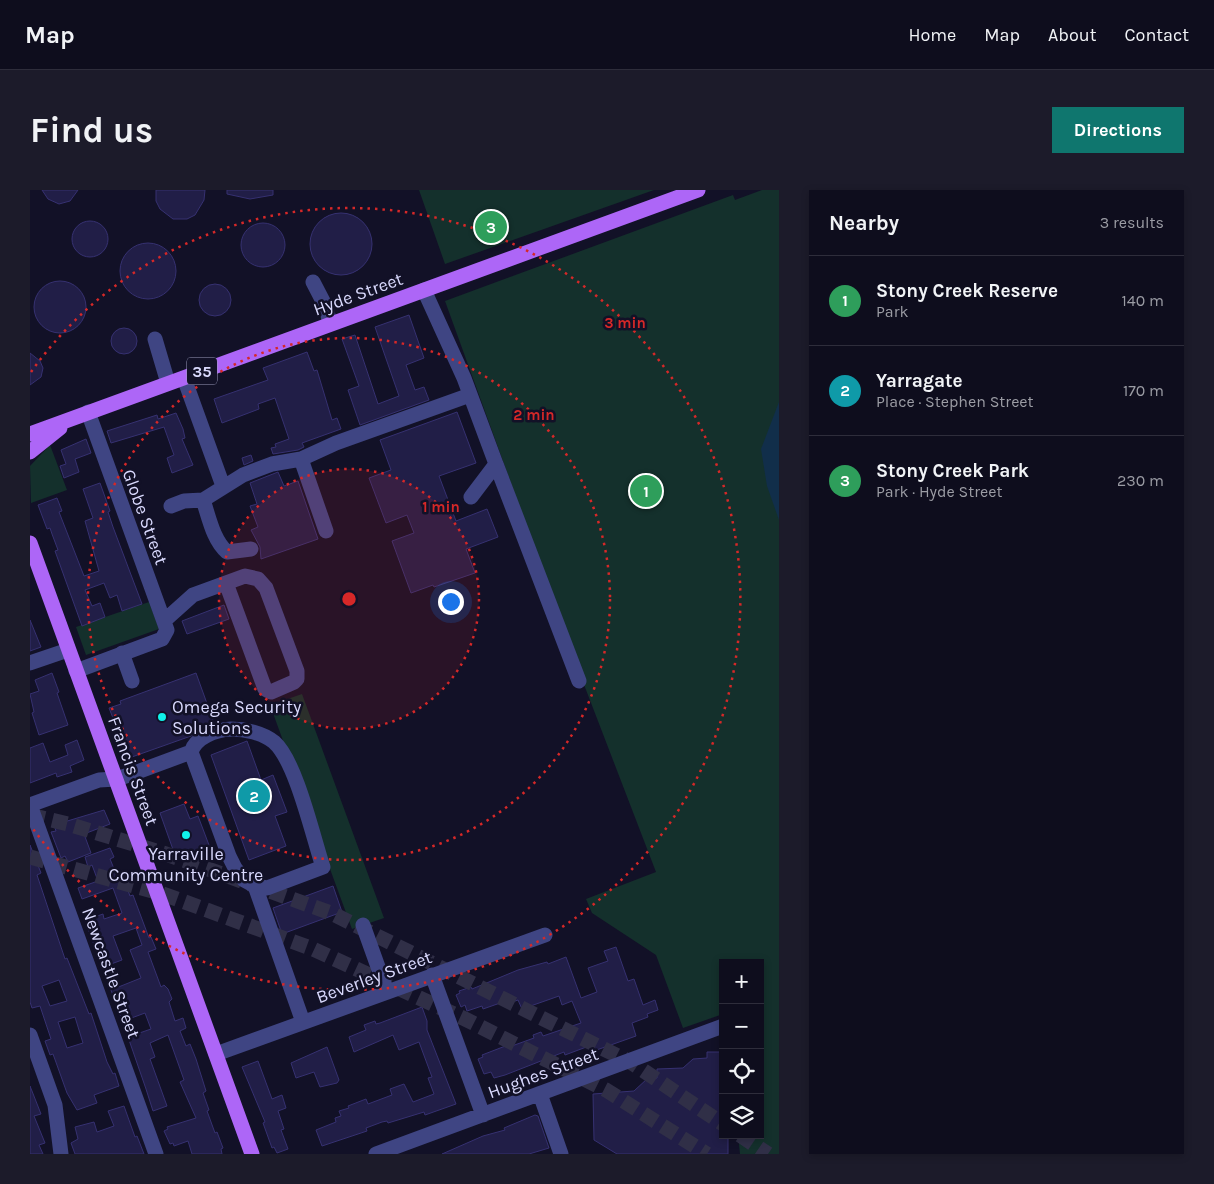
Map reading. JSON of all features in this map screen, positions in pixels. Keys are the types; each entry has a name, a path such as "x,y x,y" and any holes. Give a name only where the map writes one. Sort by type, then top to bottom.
{"main road":[{"name":"Hyde Street","path":"30,434 698,190"},
{"path":"30,452 73,418"},
{"name":"Francis Street","path":"30,542 252,1154"}],"street":[{"path":"313,282 326,307 330,324"},
{"path":"424,290 470,395 579,680"},
{"path":"155,339 168,383"},
{"path":"184,378 224,486"},
{"path":"171,506 184,501 203,500 244,475 272,464 301,459 336,443 470,395"},
{"name":"Globe Street","path":"88,412 165,628"},
{"path":"301,459 326,531"},
{"path":"471,497 496,464"},
{"path":"203,500 223,548 227,552 251,549"},
{"path":"76,671 162,639 165,628 193,595 226,583 249,576 258,579 264,584 297,671 297,679 294,682 271,692 265,689 226,583"},
{"path":"30,664 68,650"},
{"path":"122,653 132,681"},
{"path":"237,729 269,738 279,748 287,760 310,820 312,835 323,866 271,887 255,886 244,880 235,868 191,752 193,746 204,737 220,730 237,729"},
{"path":"31,809 99,790 116,779 191,752"},
{"name":"Newcastle Street","path":"31,809 156,1154"},
{"path":"255,886 303,1022"},
{"path":"363,925 387,992"},
{"name":"Beverley Street","path":"216,1054 545,935"},
{"path":"432,976 483,1115"},
{"name":"Hughes Street","path":"376,1154 719,1027"},
{"path":"30,1035 55,1105 61,1154"},
{"path":"540,1094 561,1154"}],"green space":[{"path":"419,190 654,190 445,264"},
{"path":"762,190 779,190 779,1154 740,1154 738,1139 764,1139 764,959 719,959 719,1015 683,1028 656,955 592,913 586,899 656,872 583,682 445,301 733,195 735,200"},
{"path":"50,445 67,490 31,503 30,466"},
{"path":"149,602 159,629 86,655 76,627"},
{"path":"302,694 384,918 352,929 270,705"}],"water":[{"path":"779,402 779,520 767,486 761,449"}],"building":[{"path":"42,190 78,190 70,201 59,204 48,199"},
{"path":"156,190 205,190 204,200 195,215 187,219 173,219 160,209 156,201"},
{"path":"227,190 273,190 273,195 250,199 227,194"},
{"path":"335,213 347,213 363,222 370,232 372,244 370,256 363,266 347,275 335,275 324,270 315,261 310,250 310,238 315,227 324,218"},
{"path":"90,221 102,227 108,239 102,251 90,257 78,251 72,239 78,227"},
{"path":"259,223 267,223 279,229 285,245 279,261 267,267 259,267 247,261 241,249 241,241 247,229"},
{"path":"148,243 159,245 168,251 174,260 176,271 174,282 168,291 159,297 148,299 137,297 128,291 122,282 120,271 122,260 128,251 137,245"},
{"path":"55,281 65,281 79,288 86,302 86,312 79,326 65,333 55,333 45,329 38,322 34,312 34,302 38,292 45,285"},
{"path":"215,284 221,285 226,289 230,294 230,306 226,311 221,315 215,316 209,315 204,311 200,306 199,300 200,294 204,289 209,285"},
{"path":"409,315 424,358 406,365 415,390 424,387 429,400 360,425 348,390 359,386 342,339 355,335 378,404 399,396 375,327"},
{"path":"124,328 133,332 137,341 133,350 124,354 115,350 111,341 115,332"},
{"path":"307,352 314,371 317,370 332,420 337,418 341,429 302,443 304,447 298,450 273,454 271,448 276,447 275,444 289,439 275,398 258,404 259,409 222,423 214,399 268,380 263,368"},
{"path":"30,353 40,361 43,368 41,377 30,385"},
{"path":"457,412 476,463 439,476 456,521 487,509 498,537 466,549 475,573 411,593 392,541 414,533 407,515 386,523 369,478 391,470 380,440"},
{"path":"176,413 183,429 185,438 182,439 193,465 172,473 167,458 174,455 164,427 111,443 107,431 157,415 158,419"},
{"path":"86,439 91,453 75,459 79,472 64,478 60,466 66,464 61,450"},
{"path":"251,455 253,461 244,465 242,458"},
{"path":"278,472 284,486 298,481 318,539 261,559 260,547 251,530 258,527 250,506 257,504 250,483"},
{"path":"100,483 110,511 108,512 113,527 142,604 122,611 117,595 110,598 104,583 85,590 92,606 100,603 105,617 82,626 55,551 58,550 50,528 47,529 38,505 57,498 62,511 59,512 84,576 99,571 85,521 93,518 83,489"},
{"path":"224,605 229,619 187,634 182,621"},
{"path":"30,620 41,647 30,651"},
{"path":"52,673 68,725 39,735 32,713 34,712 30,694 39,691 35,680"},
{"name":"Omega Security Solutions","path":"196,673 214,723 191,736 129,758 109,708 121,704 120,701"},
{"path":"77,740 84,760 70,766 72,772 57,777 56,773 30,783 30,748 43,743 50,762 68,755 65,745"},
{"path":"247,741 261,780 273,775 287,812 275,816 286,846 249,860 211,755"},
{"name":"Yarraville Community Centre","path":"184,804 190,819 198,816 212,853 198,859 195,851 176,858 160,813"},
{"path":"104,810 110,824 84,834 91,853 68,862 65,856 61,858 51,832 56,831 54,825"},
{"path":"30,845 41,873 37,875 65,959 67,958 89,1014 91,1013 107,1062 113,1074 115,1073 119,1086 94,1095 97,1103 77,1110 67,1093 53,1054 50,1055 45,1041 51,1039 40,1006 32,1008 30,1002","holes":["59,980 67,1001 50,1006 42,986","75,1017 83,1043 67,1048 58,1022"]},
{"path":"110,848 114,857 110,859 117,876 120,875 125,889 127,888 130,896 133,895 149,938 151,937 156,949 148,952 161,987 164,985 168,989 172,999 169,1002 175,1021 183,1018 186,1028 180,1031 186,1046 190,1044 196,1059 206,1091 203,1093 209,1110 207,1111 223,1148 221,1149 222,1154 192,1154 188,1141 174,1146 173,1143 170,1144 164,1131 168,1129 167,1127 196,1118 180,1082 184,1080 168,1035 150,1043 155,1057 150,1059 167,1106 153,1111 128,1037 151,1029 145,1013 122,1020 111,990 141,978 130,950 142,945 136,928 113,936 122,960 111,964 107,961 100,961 86,923 90,922 89,919 103,914 104,919 122,913 113,888 82,899 78,888 98,881 92,865 88,867 85,857"},
{"path":"333,886 342,912 282,934 273,908"},
{"path":"616,947 628,981 634,979 643,1005 655,1000 658,1010 647,1014 648,1017 632,1023 636,1036 591,1052 589,1046 565,1055 564,1052 494,1078 491,1072 484,1074 478,1059 483,1057 482,1055 534,1038 533,1035 541,1032 543,1036 581,1023 572,1001 562,1005 559,996 522,1009 518,1000 504,1005 503,1002 483,1009 482,1006 467,1011 465,1005 461,1007 456,995 460,993 459,991 471,987 472,989 518,970 547,962 548,964 566,957 581,998 597,992 588,968 608,961 604,951"},
{"path":"422,1007 427,1021 427,1030 456,1104 425,1115 424,1112 388,1123 387,1121 382,1122 366,1128 367,1131 322,1146 316,1130 336,1122 335,1118 341,1116 339,1111 349,1108 348,1106 366,1099 368,1104 392,1095 390,1089 404,1084 413,1102 434,1094 428,1078 432,1077 419,1042 399,1050 393,1035 354,1052 349,1037 366,1030 364,1025 375,1021 376,1024 380,1023"},
{"path":"327,1047 339,1080 337,1083 320,1087 314,1072 296,1078 291,1063"},
{"path":"707,1052 719,1052 719,1139 728,1139 728,1154 617,1154 594,1140 593,1094 634,1091 648,1078 657,1078 657,1069 683,1068 693,1059 707,1058"},
{"path":"258,1061 272,1099 282,1095 286,1108 278,1111 284,1129 281,1130 288,1149 277,1153 274,1147 272,1148 263,1123 265,1122 242,1067"},
{"path":"30,1086 41,1114 34,1116 45,1143 39,1145 43,1154 30,1154"},
{"path":"124,1106 135,1137 137,1136 144,1154 75,1154 71,1143 78,1139 75,1127 94,1122 97,1132 114,1126 108,1111"},
{"path":"535,1115 538,1116 549,1148 529,1154 442,1154 483,1136 505,1130 504,1128"}],"tunnel":[{"path":"30,815 68,824 166,854 331,913 632,1063 719,1121"},
{"path":"30,857 163,894 313,949 465,1019 606,1090 707,1154"},
{"path":"746,1139 768,1154"}],"place":[{"name":"Stony Creek Park","path":"491,227"},
{"name":"Stony Creek Reserve","path":"646,491"},
{"name":"Omega Security Solutions","path":"162,717"},
{"name":"Yarragate","path":"254,796"},
{"name":"Yarraville Community Centre","path":"186,835"}]}
